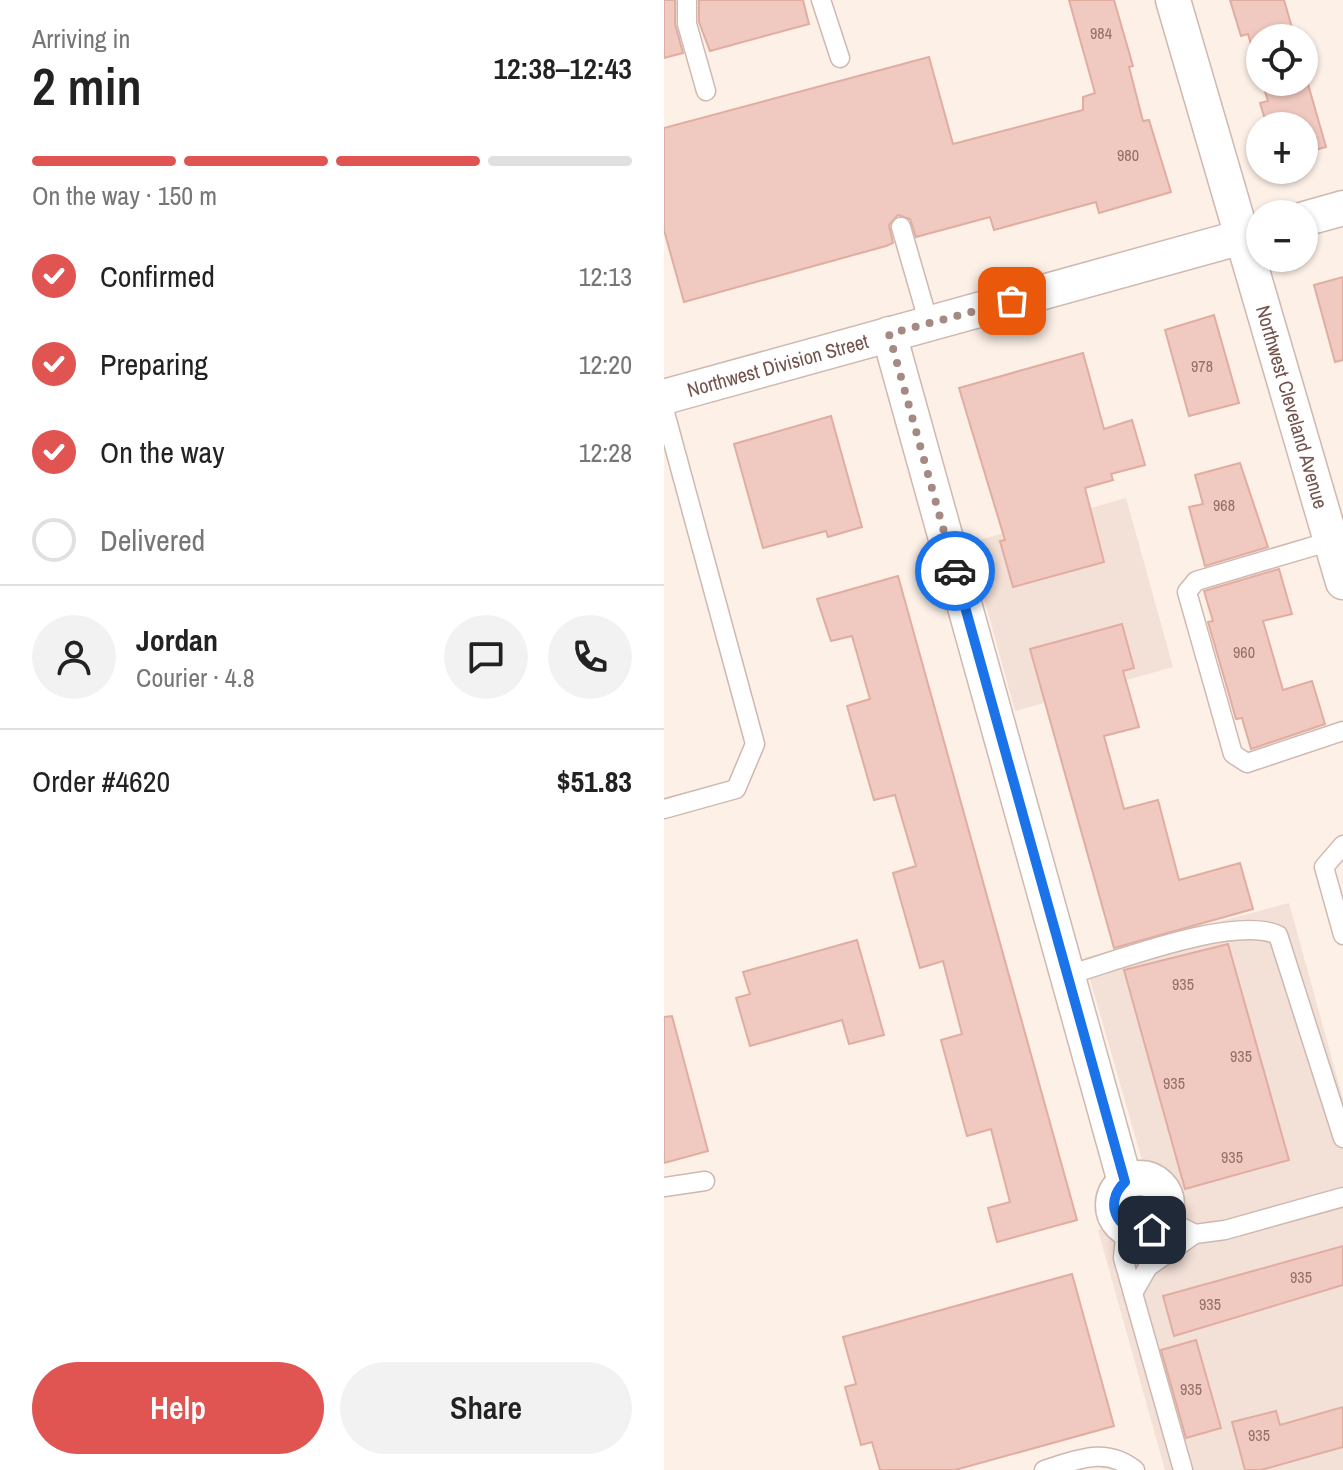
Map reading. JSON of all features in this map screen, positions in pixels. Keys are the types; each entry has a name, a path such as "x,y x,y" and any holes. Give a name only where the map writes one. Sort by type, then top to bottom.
{"street":[{"name":"Northwest Cleveland Avenue","path":"1173,0 1246,216"},
{"path":"1318,215 1343,208"},
{"name":"Northwest Division Street","path":"664,397 1246,236"},
{"name":"Northwest Cleveland Avenue","path":"1262,272 1343,582"},
{"path":"889,334 1125,1182"},
{"path":"1143,1178 1159,1185 1167,1201 1164,1218 1152,1230 1134,1232 1126,1228 1113,1205 1119,1188 1125,1182 1143,1178"}],"lane":[{"path":"687,0 687,24 706,91"},
{"path":"821,0 840,58"},
{"path":"901,227 929,324"},
{"path":"664,409 755,744 736,789 664,809"},
{"path":"1331,541 1196,581 1187,592 1233,754 1247,763 1343,731"},
{"path":"1343,845 1324,867 1343,935"},
{"path":"1068,975 1206,936 1250,928 1278,935 1343,1138"},
{"path":"664,1187 705,1181"},
{"path":"1133,1293 1148,1267 1195,1234 1225,1230 1343,1197"},
{"path":"1164,1218 1195,1234"},
{"path":"1126,1228 1123,1258 1183,1470"},
{"path":"1044,1470 1092,1455 1115,1457 1135,1470"}],"shaded area":[{"path":"1126,498 1173,667 1015,711 969,543"},
{"path":"1289,903 1343,1099 1343,1470 1165,1470 1098,1230 1109,1227 1127,1246 1153,1247 1178,1226 1179,1194 1172,1181 1142,1160 1084,958"}],"building":[{"path":"664,0 675,0 675,24 683,53 664,58"},
{"path":"699,0 803,0 809,24 710,51 699,22"},
{"path":"1069,0 1114,0 1133,66 1129,67 1143,121 1149,120 1171,192 1099,213 1096,202 994,230 990,217 916,237 910,219 898,215 889,225 893,243 886,246 684,302 664,230 664,128 929,57 953,144 1083,110 1083,97 1095,93"},
{"path":"1230,0 1284,0 1291,24 1246,24 1246,35 1241,36"},
{"path":"1266,96 1311,96 1316,112 1263,112 1260,103 1268,101"},
{"path":"1318,119 1326,147 1318,149"},
{"path":"1343,277 1343,360 1335,362 1314,285"},
{"path":"1214,315 1239,403 1189,416 1165,330"},
{"path":"1083,353 1104,429 1132,420 1145,465 1111,474 1113,480 1085,488 1104,562 1013,587 1000,541 1005,540 959,388"},
{"path":"831,416 862,527 828,537 826,531 763,548 734,444"},
{"path":"1240,463 1268,547 1205,566 1189,507 1203,504 1195,475"},
{"path":"1279,569 1292,614 1263,621 1283,690 1312,681 1325,724 1251,749 1242,718 1236,719 1208,622 1213,621 1204,591"},
{"path":"898,576 1077,1220 997,1242 988,1208 1010,1202 991,1129 967,1136 941,1040 962,1034 943,961 920,968 893,873 916,866 895,795 874,800 847,706 870,699 852,636 831,641 817,599"},
{"path":"1122,624 1134,668 1123,671 1139,727 1104,736 1124,809 1158,800 1179,880 1240,863 1253,909 1114,948 1030,649"},
{"path":"857,940 884,1035 849,1044 842,1020 750,1046 736,998 750,994 743,972"},
{"path":"1228,944 1289,1160 1185,1189 1124,970"},
{"path":"672,1016 708,1151 664,1163 664,1017"},
{"path":"1343,1246 1343,1285 1174,1336 1163,1296"},
{"path":"1072,1274 1114,1426 955,1470 880,1470 872,1442 861,1445 845,1387 856,1384 843,1337"},
{"path":"1196,1340 1221,1428 1186,1438 1161,1350"},
{"path":"1343,1407 1343,1447 1261,1470 1245,1470 1232,1422 1276,1411 1280,1425"}],"way so far":[{"path":"955,571 889,334 1012,301"}],"route":[{"path":"955,571 1125,1182 1115,1196 1115,1214 1119,1222 1134,1232 1152,1230"}]}
